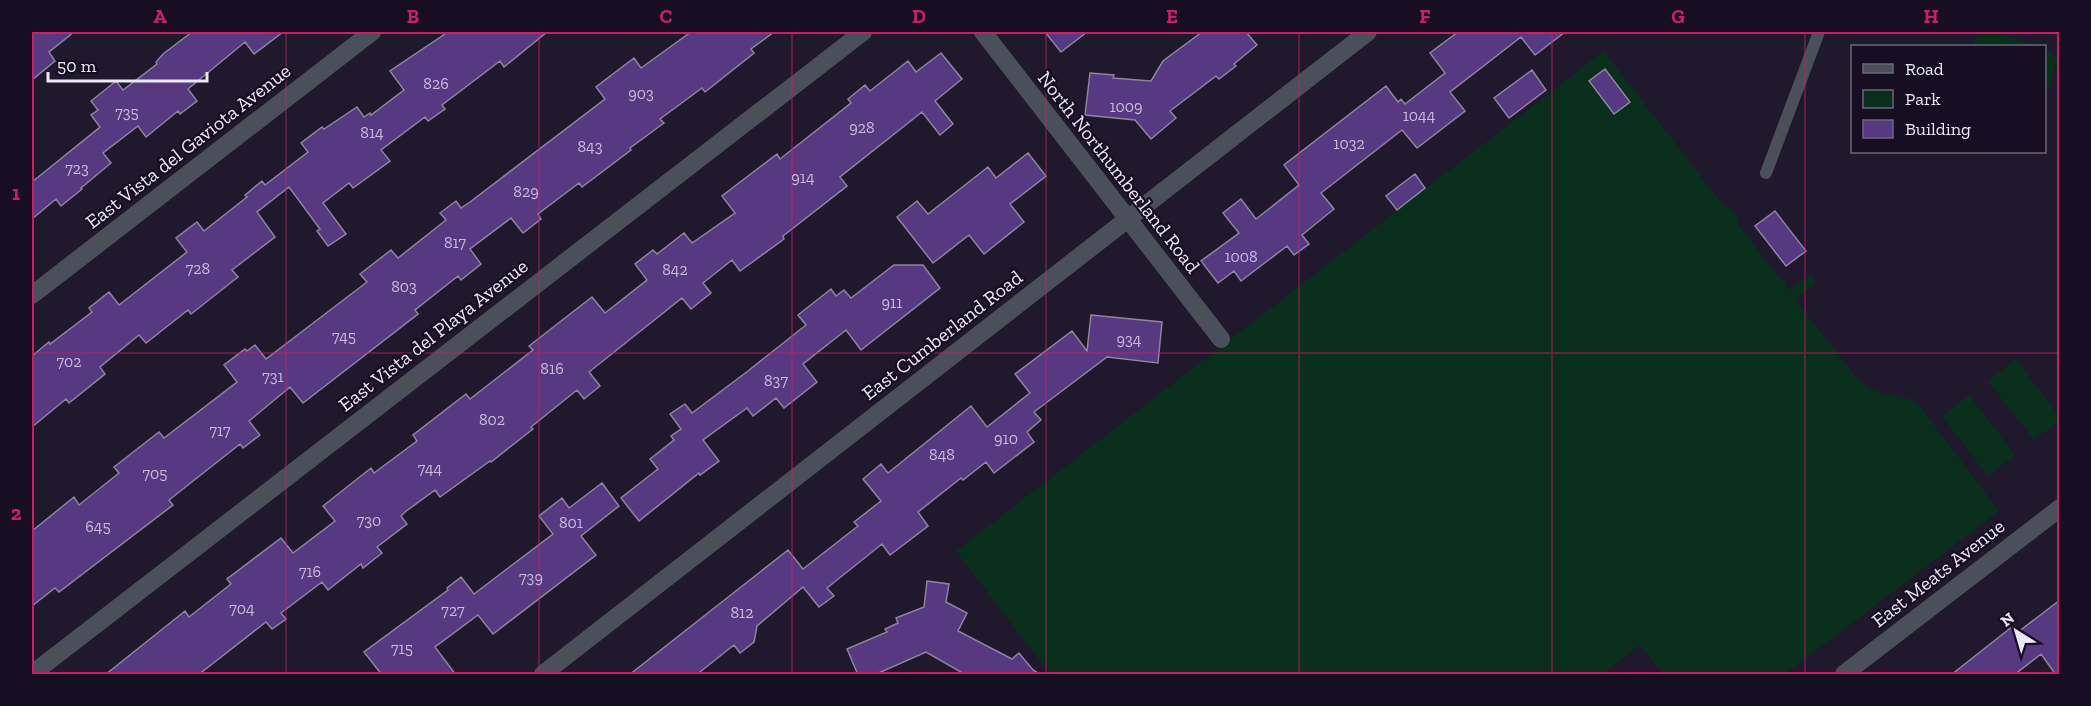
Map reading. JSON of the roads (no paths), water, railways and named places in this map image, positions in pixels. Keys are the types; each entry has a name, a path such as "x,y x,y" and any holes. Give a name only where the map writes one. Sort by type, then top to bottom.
{"street":[{"name":"East Vista del Gaviota Avenue","path":"32,295 372,32"},
{"name":"East Vista del Playa Avenue","path":"32,675 863,32"},
{"name":"North Northumberland Road","path":"983,32 1221,339"},
{"name":"East Cumberland Road","path":"543,675 1368,32"},
{"name":"East Meats Avenue","path":"1844,675 2060,508"}],"lane":[{"path":"1766,173 1819,32"}]}
